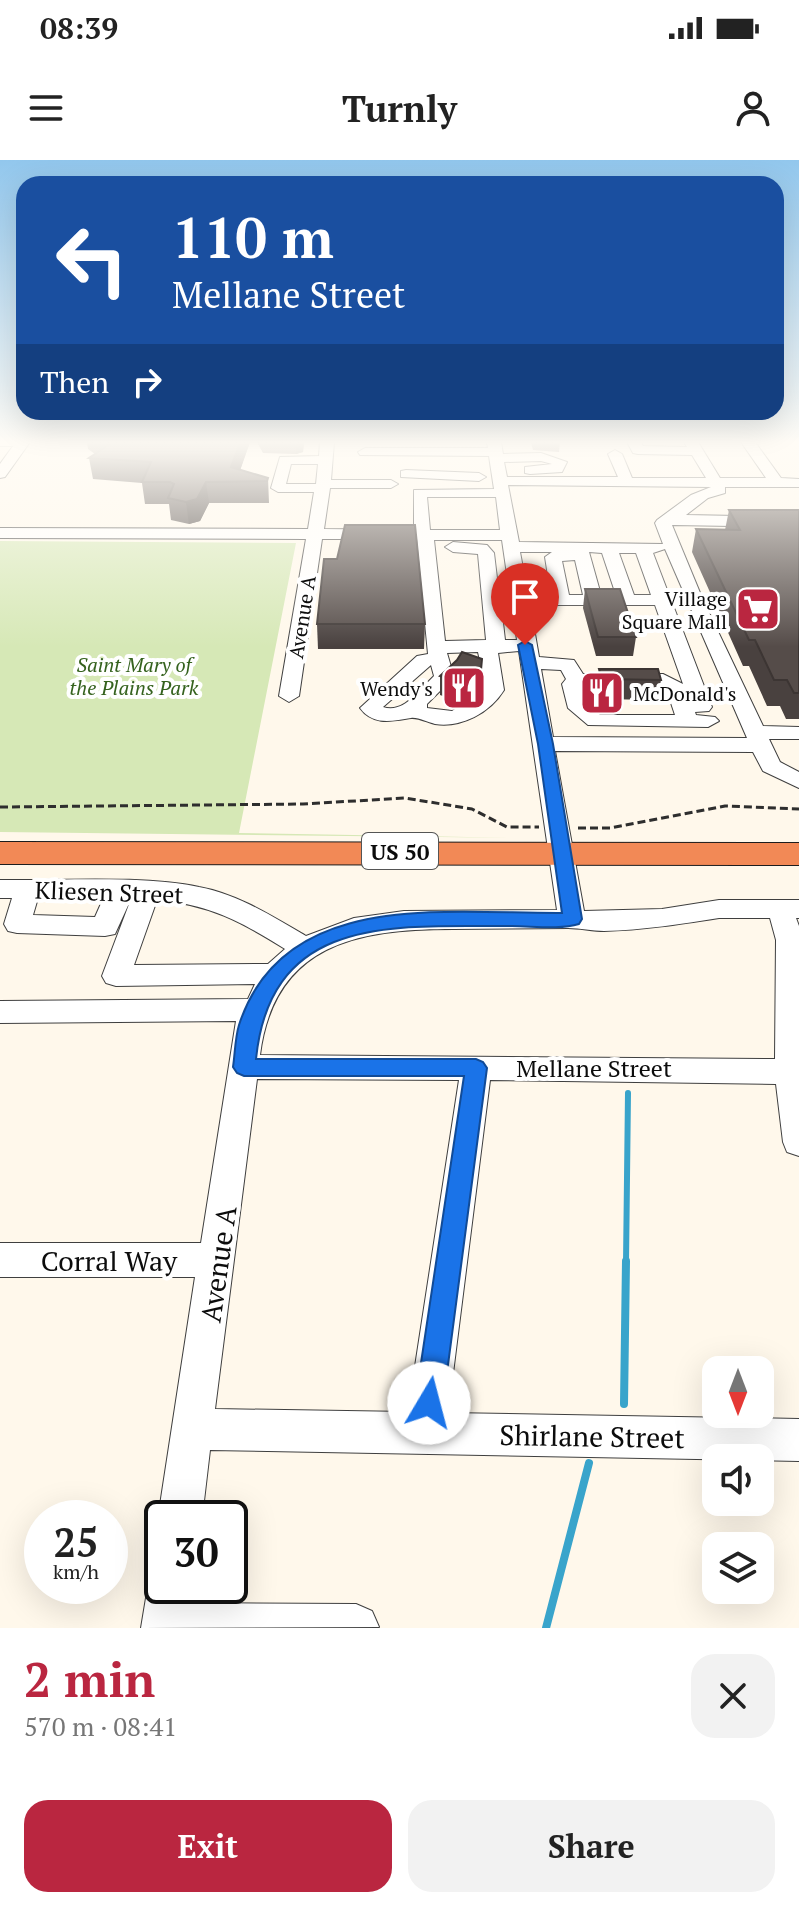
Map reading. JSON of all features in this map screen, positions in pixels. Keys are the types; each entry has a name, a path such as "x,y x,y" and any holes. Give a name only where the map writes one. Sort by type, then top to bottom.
{"highway":[{"name":"US 50","path":"0,853 563,851 799,854"}],"street":[{"name":"Avenue A","path":"289,696 318,511"},
{"path":"421,511 437,652 444,677 416,703 417,711 435,718 465,716 493,693 495,684 487,660 488,650 496,646"},
{"path":"503,511 527,654 546,744 572,919"},
{"path":"681,511 663,523 694,600 771,766 799,781"},
{"path":"733,511 740,521"},
{"path":"759,511 766,521"},
{"path":"671,519 797,521"},
{"path":"0,533 313,534 371,528 481,548 488,557 496,646"},
{"path":"424,539 508,541 581,551"},
{"path":"561,600 553,557 609,548 673,548"},
{"path":"609,548 627,600"},
{"path":"643,548 685,663 698,721"},
{"path":"581,551 593,600"},
{"path":"489,572 513,573"},
{"path":"492,600 694,600"},
{"path":"417,706 409,713 389,716 376,714 370,708 437,652 496,646 527,654 572,672 663,680 676,688 717,744"},
{"path":"572,672 685,663"},
{"path":"572,672 578,708 595,721 698,721"},
{"path":"595,721 600,744"},
{"path":"546,744 717,744 799,733"},
{"name":"Kliesen Street","path":"0,889 148,890 198,895 260,921 304,948"},
{"path":"28,889 17,924 105,927 119,891"},
{"path":"148,890 116,976 275,974"},
{"name":"Avenue A","path":"183,1500 249,1025 275,974 304,948 354,927 404,920 572,919 602,922 662,918 719,909 789,909"},
{"path":"789,909 799,1142"},
{"path":"0,1012 255,1010"},
{"name":"Mellane Street","path":"244,1067 795,1072"},
{"path":"425,1433 476,1068"},
{"name":"Corral Way","path":"0,1260 218,1260"},
{"name":"Shirlane Street","path":"193,1429 799,1440"},
{"path":"167,1613 356,1627"}],"path":[{"path":"0,807 303,804 405,798 472,809 507,827 530,827"},
{"path":"594,829 725,806 799,809"}],"green space":[{"name":"Saint Mary of the Plains Park","path":"0,541 296,543 239,833 528,838 0,832"}],"building":[{"name":"Village Square Mall","path":"729,511 799,511 799,693 794,693 787,680 774,680 755,640 749,640 696,529 740,530"},
{"path":"345,525 415,525 425,624 317,624 324,559 337,559"},
{"path":"585,589 620,589 636,637 598,637"},
{"path":"462,652 482,659 481,670 461,682 440,676 457,660"},
{"path":"599,669 658,669 661,680 602,679"}],"waterway":[{"path":"626,1263 628,1093"},
{"path":"624,1404 626,1261"},
{"path":"546,1628 589,1463"}],"place":[{"name":"Village Square Mall","path":"758,609"},
{"name":"Wendy's","path":"464,688"},
{"name":"McDonald's","path":"602,693"}],"route":[{"path":"429,1403 476,1068 244,1067 249,1025 265,988 275,974 304,948 354,927 404,920 572,919 546,744 525,645"}]}
